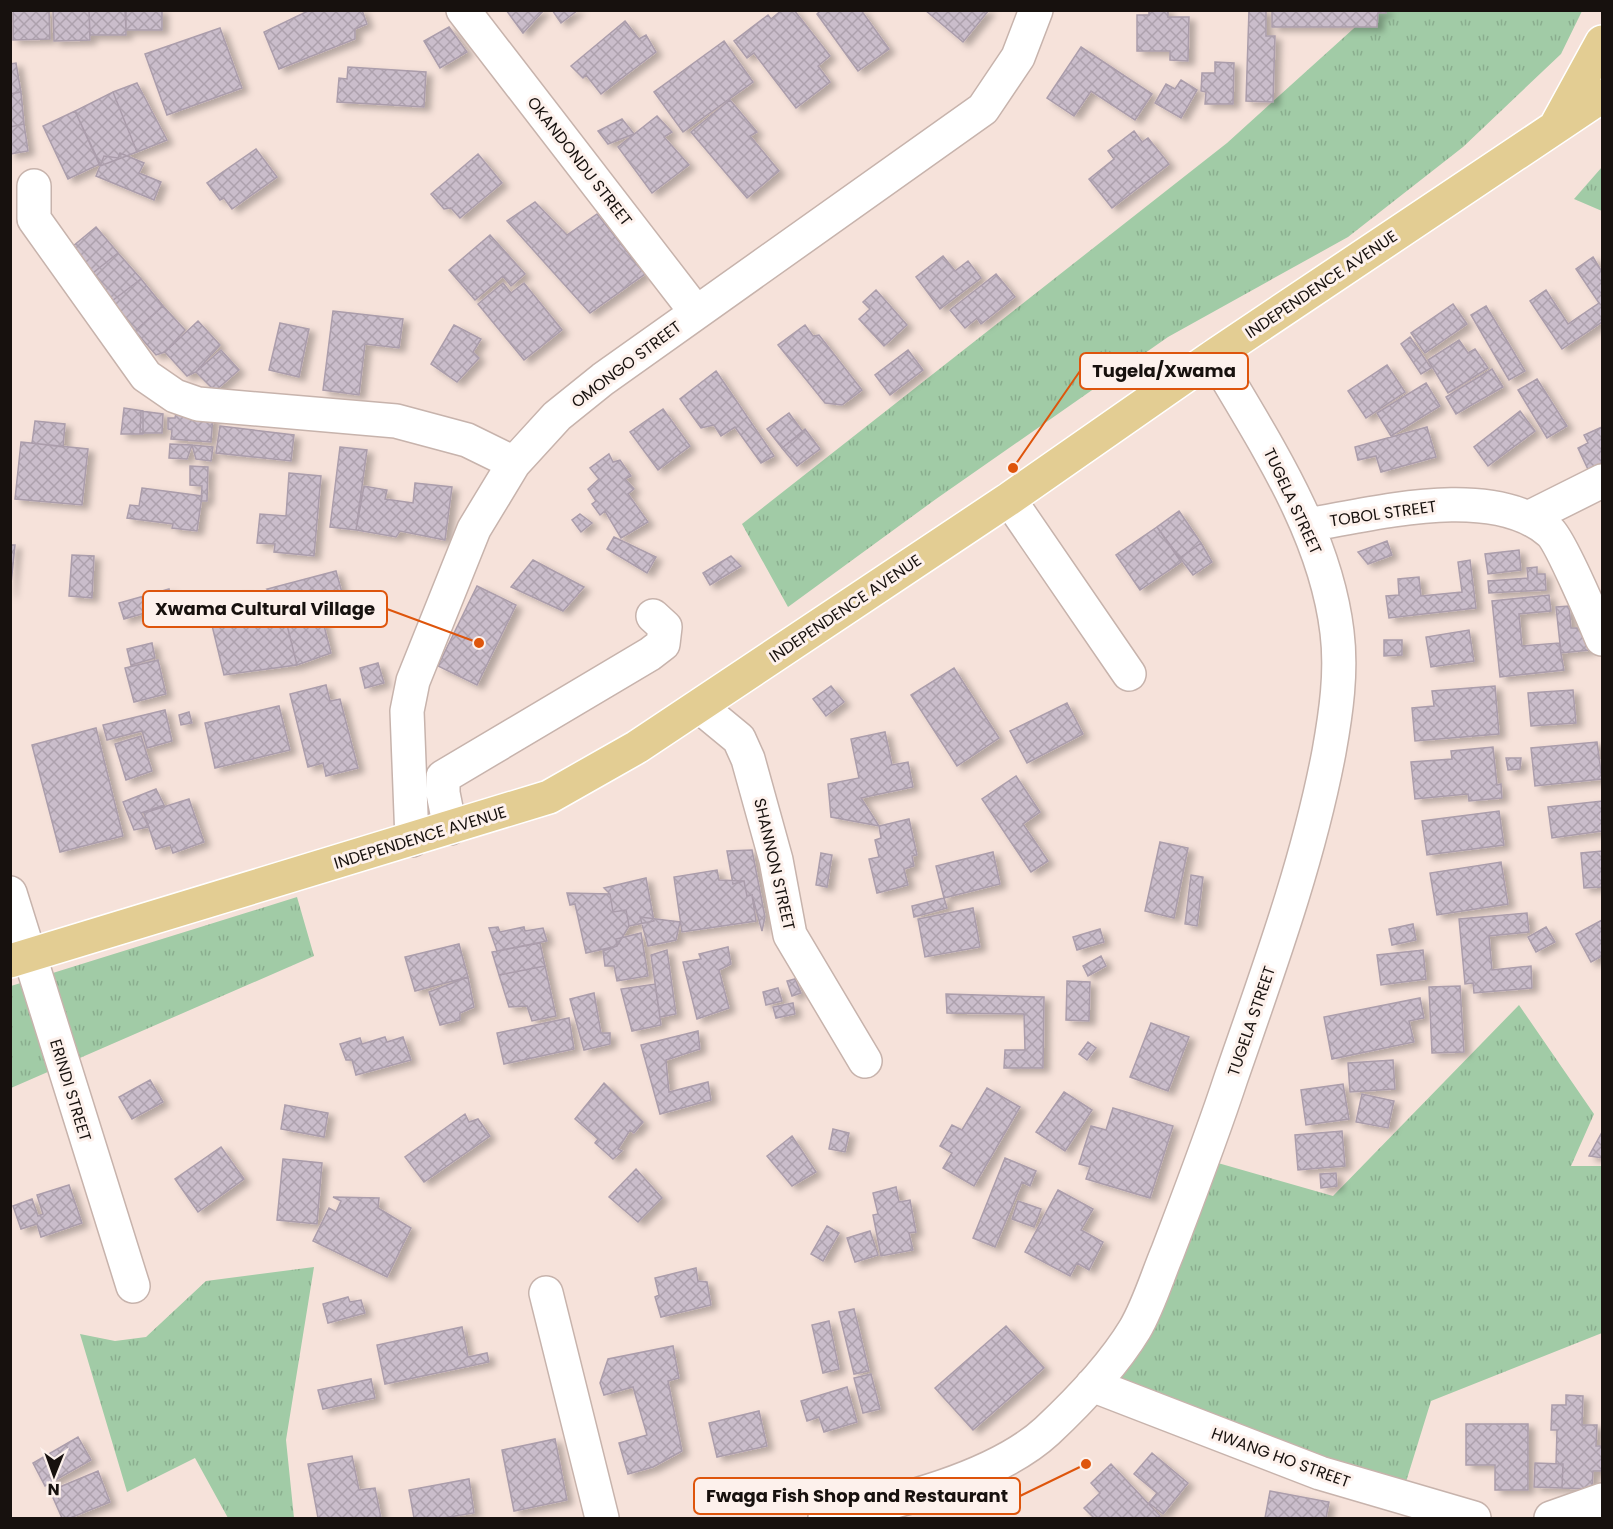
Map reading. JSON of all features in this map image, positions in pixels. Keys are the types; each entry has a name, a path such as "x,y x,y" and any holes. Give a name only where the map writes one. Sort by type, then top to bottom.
{"main road":[{"path":"1555,129 1602,42"},
{"name":"INDEPENDENCE AVENUE","path":"20,958 549,797 637,747 699,706 1009,499 1214,356 1602,96"},
{"path":"1555,129 1602,111"}],"street":[{"name":"OKANDONDU STREET","path":"463,10 696,312"},
{"name":"OMONGO STREET","path":"412,840 407,711 413,681 474,530 514,464 557,416 576,401 696,312 917,159 983,109 1018,57 1036,10"},
{"path":"34,186 34,219 146,376 167,391 198,404 396,421 467,440 514,464"},
{"name":"TUGELA STREET","path":"828,1518 948,1484 983,1471 1017,1452 1044,1433 1092,1385 1136,1327 1200,1169 1294,891 1320,801 1335,720 1339,678 1337,633 1325,573 1307,525 1270,451 1214,356"},
{"path":"1528,518 1602,481"},
{"path":"1009,499 1129,674"},
{"name":"TOBOL STREET","path":"1307,525 1442,504 1499,509 1528,518 1552,534 1602,639"},
{"path":"450,828 442,793 443,777 650,654 663,644 665,627 653,616"},
{"name":"SHANNON STREET","path":"699,706 739,739 748,759 776,860 790,935 865,1061"},
{"name":"ERINDI STREET","path":"10,893 20,958 133,1286"},
{"path":"546,1293 602,1518"},
{"name":"HWANG HO STREET","path":"1092,1385 1320,1473 1474,1518"},
{"path":"1551,1518 1602,1500"}],"green space":[{"path":"1373,11 1582,11 1561,54 1463,147 1348,237 1168,337 936,499 788,607 742,524 1227,143"},
{"path":"1602,167 1602,211 1574,199"},
{"path":"297,897 314,956 11,1088 11,986"},
{"path":"1519,1005 1594,1114 1571,1166 1602,1166 1602,1333 1431,1401 1401,1498 1092,1385 1204,1159 1333,1196"},
{"path":"314,1267 286,1440 294,1518 228,1518 195,1458 127,1492 80,1334 115,1341 146,1337 206,1281"}],"building":[{"path":"13,10 49,10 50,39 13,40"},
{"path":"53,10 89,10 90,40 54,41"},
{"path":"89,10 126,10 126,35 90,35"},
{"path":"125,10 162,10 162,30 126,30"},
{"path":"310,10 362,10 367,24 355,29 355,39 279,69 264,32"},
{"path":"506,10 544,10 523,33"},
{"path":"552,10 578,10 561,23"},
{"path":"782,10 794,10 830,56 818,66 830,82 796,108 754,53 747,58 734,41 768,15 771,19"},
{"path":"821,10 861,10 889,49 858,71 817,14"},
{"path":"925,10 989,10 963,42"},
{"path":"1149,10 1168,10 1168,17 1189,17 1188,61 1170,60 1170,51 1137,51 1137,15 1149,15"},
{"path":"1249,10 1266,10 1266,36 1275,36 1273,102 1246,101"},
{"path":"1272,10 1386,10 1386,13 1378,13 1377,27 1272,27"},
{"path":"625,21 639,39 646,35 656,52 601,94 586,75 583,78 571,66"},
{"path":"449,27 467,52 440,68 424,41"},
{"path":"220,28 242,88 167,115 145,54"},
{"path":"724,41 753,82 683,132 654,92"},
{"path":"1081,47 1152,94 1135,120 1091,91 1074,116 1047,98"},
{"path":"1215,62 1234,63 1233,104 1205,104 1206,92 1201,91 1202,73 1215,73"},
{"path":"16,63 21,92 10,94 10,64"},
{"path":"348,67 426,72 424,107 337,102 339,78 347,79"},
{"path":"1181,80 1197,90 1181,118 1155,103 1166,84 1175,89"},
{"path":"137,83 167,140 137,152 113,92"},
{"path":"21,92 24,124 10,127 10,94"},
{"path":"113,92 137,152 100,166 75,111"},
{"path":"730,100 757,132 750,136 779,171 747,198 691,132"},
{"path":"75,111 100,164 68,179 43,126"},
{"path":"657,116 672,132 664,137 689,165 652,193 618,147"},
{"path":"622,119 634,134 608,144 598,131"},
{"path":"24,124 28,151 10,154 10,127"},
{"path":"1134,131 1142,142 1148,138 1169,164 1112,208 1089,179 1114,159 1108,151"},
{"path":"256,149 277,177 232,209 224,198 220,200 207,183"},
{"path":"120,153 144,163 139,173 161,182 154,200 96,176 104,156 118,158"},
{"path":"478,154 502,183 460,218 451,208 444,209 431,194"},
{"path":"535,202 567,235 597,214 645,274 590,313 507,221"},
{"path":"96,227 118,253 88,277 67,251"},
{"path":"490,235 525,274 511,286 503,276 475,300 449,270"},
{"path":"118,253 141,279 108,304 88,277"},
{"path":"943,256 955,271 968,261 981,278 940,309 916,277"},
{"path":"1593,257 1602,272 1602,322 1562,349 1530,301 1546,290 1568,324 1599,303 1576,269"},
{"path":"996,274 1015,297 981,324 977,318 965,328 950,310"},
{"path":"141,279 163,306 135,331 108,304"},
{"path":"503,283 511,293 524,283 562,330 524,360 478,304"},
{"path":"876,290 907,325 884,346 859,319 870,309 863,302"},
{"path":"1453,304 1467,324 1425,353 1411,333"},
{"path":"163,306 185,330 165,352 156,355 135,331"},
{"path":"1486,306 1525,371 1509,380 1471,315"},
{"path":"333,311 403,319 399,348 365,344 359,395 323,390"},
{"path":"198,321 220,345 196,372 187,376 165,352"},
{"path":"280,323 309,329 299,377 269,370"},
{"path":"454,325 481,339 473,352 479,358 457,382 431,364"},
{"path":"805,325 813,336 819,335 862,390 842,405 825,403 778,345"},
{"path":"1410,337 1431,368 1421,374 1401,344"},
{"path":"1459,340 1468,353 1475,349 1488,368 1448,393 1428,360"},
{"path":"221,350 239,370 215,391 196,372"},
{"path":"908,350 923,370 890,395 875,375"},
{"path":"1387,365 1405,392 1366,418 1348,391"},
{"path":"1492,369 1503,387 1456,414 1446,397"},
{"path":"716,371 774,456 761,463 735,427 721,436 714,425 701,428 680,399"},
{"path":"1537,379 1567,426 1547,438 1518,390"},
{"path":"1426,383 1440,406 1391,436 1377,413"},
{"path":"124,408 143,411 143,434 121,434"},
{"path":"663,409 690,446 658,470 630,432"},
{"path":"141,411 163,414 162,433 140,433"},
{"path":"1520,411 1535,431 1488,466 1474,447"},
{"path":"176,413 213,416 211,442 171,439 172,430 168,429 168,418 175,418"},
{"path":"789,413 803,432 782,448 767,429"},
{"path":"35,421 65,424 63,447 32,443"},
{"path":"220,426 294,435 291,461 216,453"},
{"path":"1427,427 1436,457 1381,472 1376,456 1358,460 1355,447"},
{"path":"1602,427 1602,476 1593,480 1578,448 1588,443 1584,435"},
{"path":"805,429 820,449 797,466 782,448"},
{"path":"21,442 88,449 82,505 15,499"},
{"path":"170,444 192,445 187,459 169,458"},
{"path":"192,445 213,447 211,461 196,459"},
{"path":"340,447 367,450 356,530 330,527"},
{"path":"609,454 613,462 620,460 631,476 625,479 634,489 628,494 648,522 621,538 605,511 600,515 592,504 596,501 588,489 599,479 590,468"},
{"path":"190,466 208,467 207,501 201,501 202,486 190,485"},
{"path":"289,473 321,476 314,556 274,552 275,544 257,543 260,514 286,516"},
{"path":"415,483 452,487 445,540 400,531 396,537 356,530 364,486 387,490 385,499 413,503"},
{"path":"142,488 202,496 197,531 172,528 173,524 127,518 130,505 139,506"},
{"path":"1179,511 1201,543 1180,558 1157,527"},
{"path":"580,514 592,523 581,532 572,520"},
{"path":"1157,527 1181,562 1140,590 1116,555"},
{"path":"614,537 656,557 647,573 607,549"},
{"path":"1387,541 1392,555 1368,564 1358,552"},
{"path":"1201,543 1212,562 1193,575 1180,558"},
{"path":"10,545 15,545 10,594"},
{"path":"1519,550 1521,570 1488,574 1485,554"},
{"path":"72,555 94,556 92,598 69,596"},
{"path":"731,556 741,566 710,585 703,573"},
{"path":"533,560 584,587 563,611 511,587"},
{"path":"1470,560 1476,608 1389,618 1386,596 1399,595 1398,579 1419,577 1421,596 1462,592 1458,562"},
{"path":"1537,567 1537,574 1545,574 1546,590 1489,593 1488,581 1528,578 1527,568"},
{"path":"336,571 346,607 321,614 331,653 297,665 281,601 267,589"},
{"path":"477,586 516,605 477,685 438,666"},
{"path":"169,589 173,605 124,619 119,603"},
{"path":"244,592 246,601 281,601 297,665 224,675 208,609 224,605 222,597"},
{"path":"1549,595 1551,611 1519,614 1522,646 1559,643 1564,670 1500,677 1492,601"},
{"path":"1569,606 1571,628 1588,628 1590,650 1561,653 1556,607"},
{"path":"1469,630 1474,661 1431,667 1426,637"},
{"path":"1384,640 1402,640 1402,655 1384,656"},
{"path":"152,643 155,658 131,665 127,649"},
{"path":"158,660 166,694 134,702 125,668"},
{"path":"378,663 384,683 365,688 360,668"},
{"path":"954,668 999,738 957,766 911,695"},
{"path":"326,685 330,701 340,699 358,768 326,776 323,763 308,767 290,694"},
{"path":"831,686 844,702 826,716 813,699"},
{"path":"1495,686 1499,734 1415,741 1412,708 1434,706 1432,691"},
{"path":"1573,690 1576,723 1531,726 1528,693"},
{"path":"1067,703 1083,734 1027,763 1010,731"},
{"path":"279,706 290,750 215,768 205,723"},
{"path":"165,710 172,741 147,748 142,731 107,740 103,725"},
{"path":"189,712 192,723 181,725 179,715"},
{"path":"96,728 123,836 60,852 32,745"},
{"path":"885,732 892,765 908,762 913,787 861,798 879,826 831,817 828,784 859,778 851,739"},
{"path":"141,736 152,771 126,780 115,744"},
{"path":"1597,742 1602,779 1535,786 1531,748"},
{"path":"1493,747 1497,785 1501,784 1502,798 1469,801 1468,794 1415,799 1411,762 1452,759 1451,751"},
{"path":"1506,758 1521,758 1520,769 1508,770"},
{"path":"1016,776 1040,812 1023,824 1048,861 1031,872 982,799"},
{"path":"156,789 164,805 141,813 149,827 134,830 123,802"},
{"path":"189,799 204,842 173,853 170,845 156,849 144,813"},
{"path":"1602,801 1602,831 1552,838 1548,807"},
{"path":"1499,811 1504,845 1427,855 1422,821"},
{"path":"909,819 917,855 912,856 914,866 904,869 908,885 877,893 869,859 879,857 875,840 881,838 879,826"},
{"path":"1160,842 1188,848 1174,918 1145,911"},
{"path":"752,850 765,917 762,931 752,895 747,896 744,881 733,884 727,851"},
{"path":"1602,851 1602,887 1584,888 1581,853"},
{"path":"993,852 1000,884 944,898 936,866"},
{"path":"821,853 832,855 827,887 816,885"},
{"path":"1501,862 1508,904 1437,915 1430,873"},
{"path":"717,870 719,880 744,881 747,896 752,895 756,921 682,932 674,877"},
{"path":"1191,875 1203,877 1197,926 1185,924"},
{"path":"646,878 654,921 629,926 626,910 613,912 610,894 604,888"},
{"path":"567,893 610,894 613,912 626,910 629,926 617,946 586,953 575,904 570,905"},
{"path":"944,898 947,908 914,917 912,906"},
{"path":"973,908 980,947 925,957 918,919"},
{"path":"1527,913 1529,932 1489,936 1492,970 1531,966 1532,988 1474,993 1473,983 1465,984 1459,919"},
{"path":"640,917 680,922 676,940 648,946"},
{"path":"1602,920 1602,956 1591,962 1576,934"},
{"path":"1413,924 1416,940 1392,945 1389,929"},
{"path":"498,927 500,932 524,927 525,931 543,928 547,941 497,951 489,928"},
{"path":"1546,927 1555,942 1536,952 1528,937"},
{"path":"1100,929 1104,942 1077,950 1073,937"},
{"path":"641,933 648,976 617,981 614,966 605,966 603,951 617,946 616,939"},
{"path":"540,943 545,966 499,975 492,952"},
{"path":"459,944 468,977 415,991 405,957"},
{"path":"728,947 731,964 719,970 729,1008 697,1019 683,962 701,959 699,954"},
{"path":"667,950 676,1014 660,1017 651,955"},
{"path":"1423,950 1426,979 1381,985 1377,955"},
{"path":"1101,956 1106,966 1088,976 1083,966"},
{"path":"545,966 556,1016 532,1021 527,1006 509,1007 499,975"},
{"path":"468,977 474,1007 460,1013 460,1020 440,1025 429,992"},
{"path":"795,979 801,993 792,996 787,981"},
{"path":"1067,981 1090,982 1089,1021 1066,1020"},
{"path":"655,984 661,1025 632,1031 621,989"},
{"path":"1460,986 1464,1052 1432,1053 1429,987"},
{"path":"778,988 782,1001 766,1005 763,992"},
{"path":"594,993 601,1033 610,1033 610,1044 584,1050 570,999"},
{"path":"946,994 1044,997 1043,1068 1004,1068 1005,1050 1025,1050 1024,1014 947,1013"},
{"path":"1420,998 1424,1018 1409,1021 1414,1042 1332,1059 1324,1017"},
{"path":"793,1003 795,1014 776,1018 773,1007"},
{"path":"569,1018 574,1049 504,1064 497,1033"},
{"path":"1151,1023 1189,1037 1168,1091 1130,1077"},
{"path":"698,1031 700,1049 666,1060 669,1092 708,1082 711,1100 660,1114 641,1045"},
{"path":"385,1037 387,1042 403,1037 411,1060 356,1075 352,1060 346,1060 340,1044 360,1038 362,1044"},
{"path":"1088,1042 1096,1048 1087,1060 1079,1054"},
{"path":"1393,1060 1395,1089 1350,1092 1348,1063"},
{"path":"150,1080 163,1102 132,1119 119,1097"},
{"path":"604,1083 643,1122 634,1133 630,1130 618,1149 622,1151 613,1159 595,1143 598,1139 575,1119"},
{"path":"1343,1084 1349,1119 1306,1125 1301,1090"},
{"path":"987,1088 1020,1107 974,1186 943,1168 952,1153 940,1146 952,1125 962,1130"},
{"path":"1064,1092 1092,1110 1065,1151 1036,1132"},
{"path":"1362,1094 1394,1101 1388,1128 1356,1122"},
{"path":"285,1105 328,1113 324,1137 281,1129"},
{"path":"1113,1108 1173,1126 1150,1198 1086,1179 1090,1167 1079,1164 1091,1126 1106,1130"},
{"path":"465,1114 469,1122 478,1119 490,1136 424,1182 405,1157"},
{"path":"833,1129 849,1133 845,1152 829,1149"},
{"path":"1342,1131 1345,1166 1298,1170 1295,1135"},
{"path":"1602,1132 1602,1158 1589,1156"},
{"path":"792,1136 816,1172 792,1186 767,1156"},
{"path":"221,1147 244,1179 198,1212 175,1179"},
{"path":"1005,1158 1036,1171 1030,1186 1022,1182 995,1247 973,1238"},
{"path":"283,1159 322,1163 317,1224 277,1220"},
{"path":"636,1169 662,1198 638,1222 609,1197"},
{"path":"1336,1173 1337,1186 1321,1188 1320,1174"},
{"path":"69,1185 82,1223 41,1237 37,1224 21,1229 13,1206 32,1199 38,1216 43,1214 37,1195"},
{"path":"896,1187 899,1202 910,1200 916,1232 909,1233 913,1250 881,1256 873,1215 878,1214 873,1193"},
{"path":"1058,1190 1093,1209 1081,1230 1103,1242 1089,1270 1077,1263 1070,1276 1025,1252"},
{"path":"333,1197 379,1198 378,1208 411,1228 387,1277 313,1241 329,1208 336,1212 341,1201"},
{"path":"1018,1201 1041,1209 1034,1227 1012,1219"},
{"path":"827,1226 839,1233 823,1261 811,1254"},
{"path":"870,1231 878,1255 855,1262 847,1238"},
{"path":"696,1268 698,1281 707,1282 711,1305 661,1317 655,1297 659,1295 655,1278"},
{"path":"348,1297 350,1302 361,1300 365,1313 328,1323 323,1304"},
{"path":"854,1309 869,1371 854,1374 839,1312"},
{"path":"829,1321 839,1369 823,1373 812,1325"},
{"path":"1006,1326 1044,1368 973,1430 935,1388"},
{"path":"462,1327 468,1357 487,1353 489,1362 385,1384 377,1345"},
{"path":"673,1346 679,1378 668,1381 682,1451 653,1467 628,1474 619,1443 647,1435 633,1387 604,1395 600,1383 608,1359"},
{"path":"871,1374 880,1409 863,1413 854,1378"},
{"path":"371,1379 375,1398 323,1409 318,1390"},
{"path":"847,1387 857,1422 824,1432 819,1417 807,1421 801,1401"},
{"path":"1566,1395 1583,1396 1582,1425 1597,1425 1596,1446 1602,1446 1602,1471 1593,1471 1592,1489 1562,1488 1563,1464 1556,1464 1557,1430 1551,1430 1552,1405 1566,1405"},
{"path":"759,1411 767,1446 717,1457 709,1423"},
{"path":"1466,1424 1528,1424 1528,1490 1495,1490 1495,1465 1466,1465"},
{"path":"78,1437 91,1460 45,1486 33,1463"},
{"path":"555,1439 567,1500 514,1511 502,1450"},
{"path":"1152,1453 1188,1483 1163,1514 1149,1503 1157,1493 1134,1474"},
{"path":"352,1456 359,1490 375,1488 381,1518 318,1518 308,1464"},
{"path":"1535,1463 1563,1464 1562,1488 1534,1487"},
{"path":"1111,1464 1160,1516 1157,1518 1094,1518 1084,1508 1100,1493 1091,1483"},
{"path":"98,1471 110,1502 70,1518 62,1518 50,1491"},
{"path":"469,1479 474,1513 443,1518 414,1518 409,1490"},
{"path":"1270,1491 1329,1502 1326,1518 1265,1518"}],"place":[{"name":"Tugela/Xwama","path":"1013,468"},
{"name":"Xwama Cultural Village","path":"479,643"},
{"name":"Fwaga Fish Shop and Restaurant","path":"1086,1464"}]}
